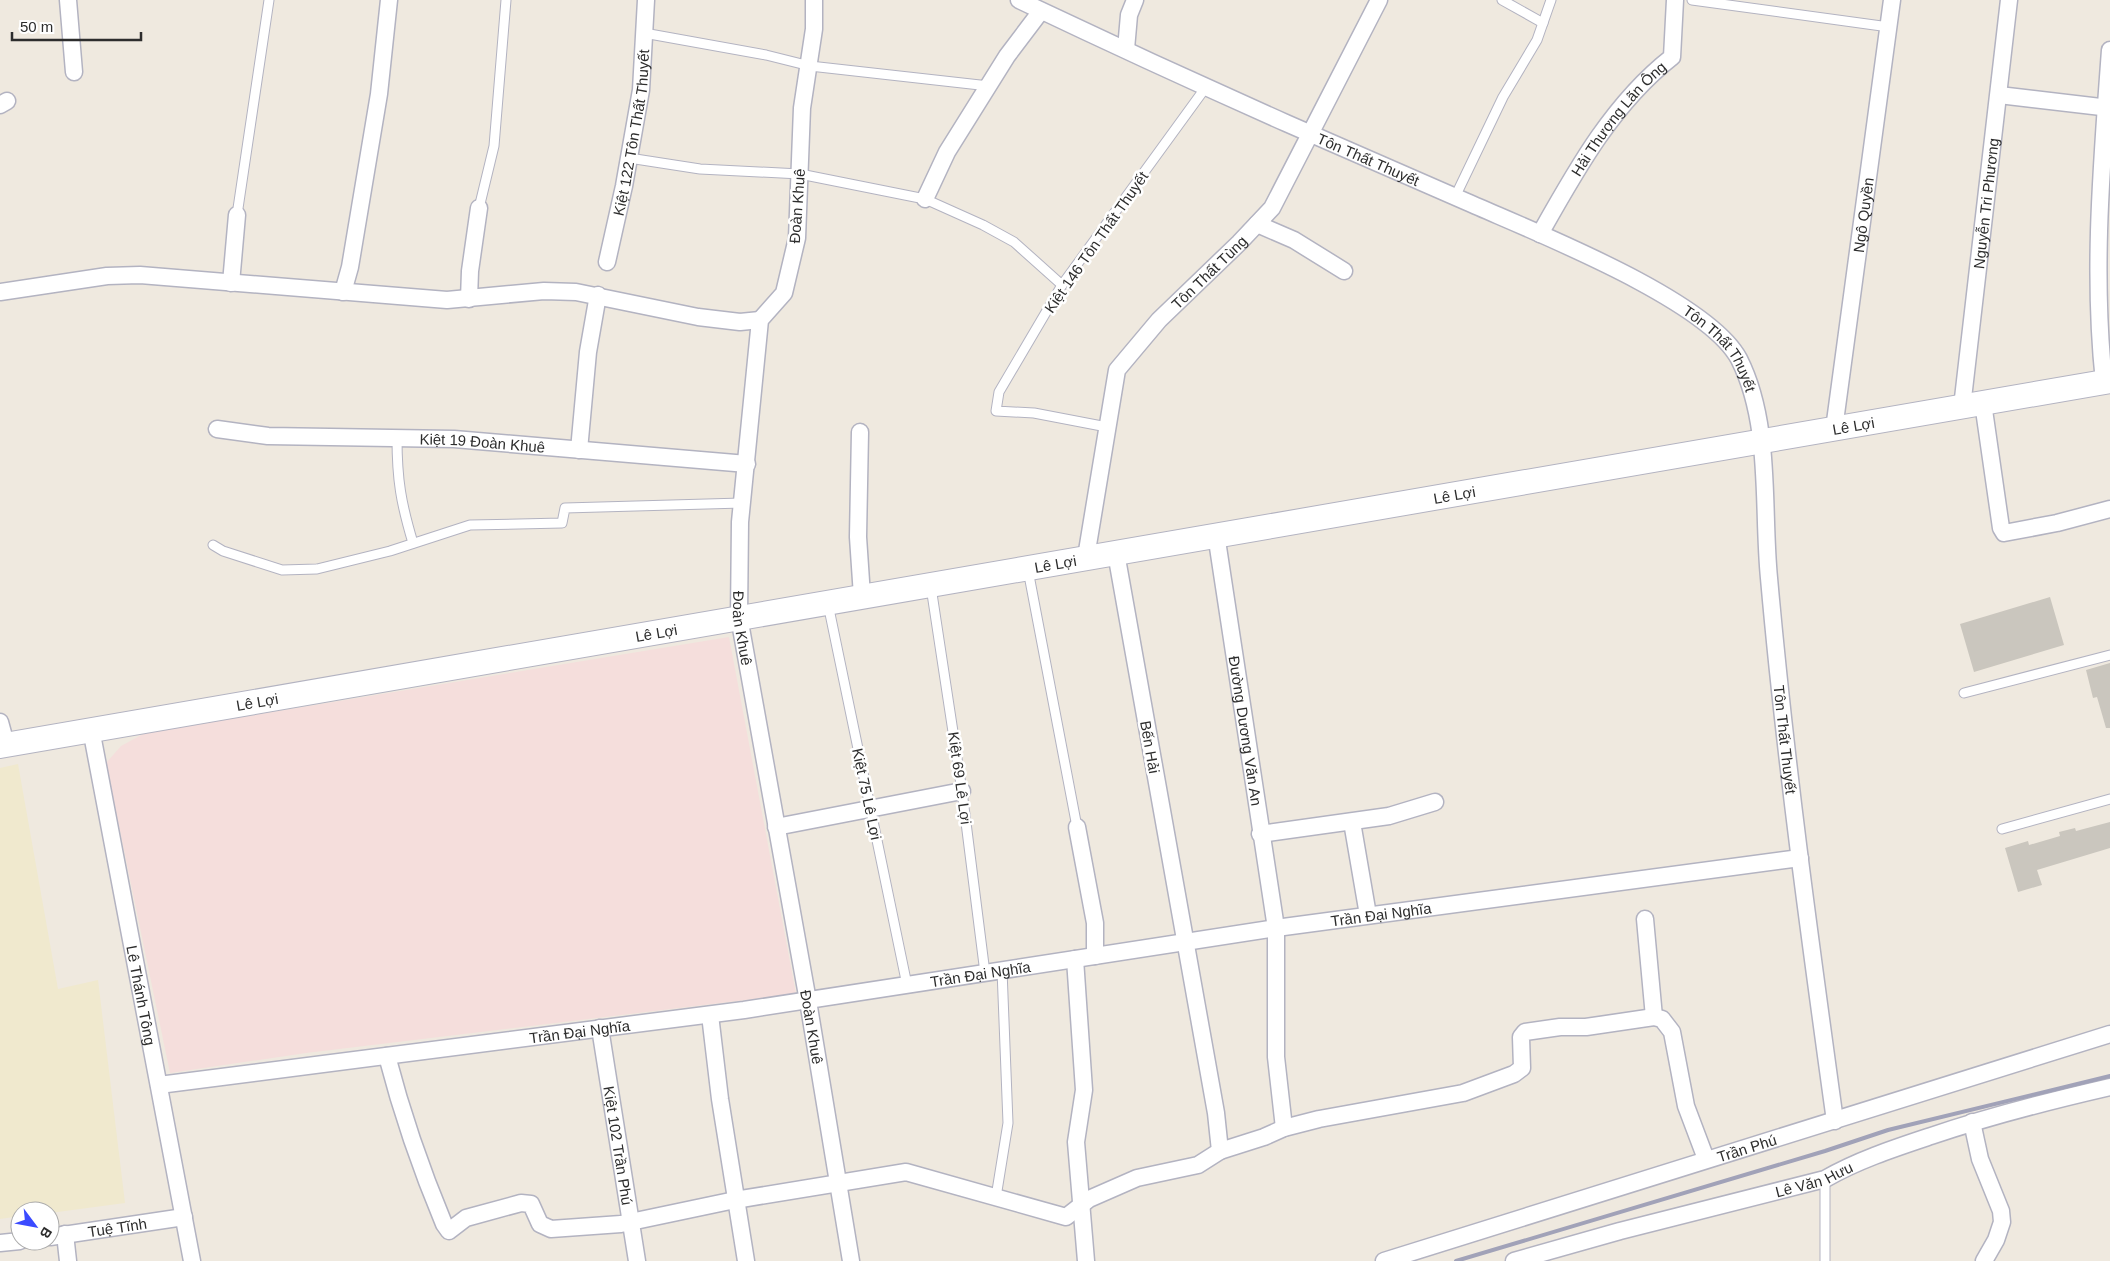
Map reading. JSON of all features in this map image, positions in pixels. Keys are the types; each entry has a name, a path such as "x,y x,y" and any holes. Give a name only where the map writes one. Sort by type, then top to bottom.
{"street":[{"path":"68,0 74,72"},
{"path":"343,292 350,267 379,94 389,0"},
{"name":"Kiệt 122 Tôn Thất Thuyết","path":"607,262 641,90 646,0"},
{"name":"Đoàn Khuê","path":"814,0 814,29 810,66 802,108 797,238 784,293 760,320 742,503 739,618 808,1001 852,1261"},
{"name":"Tôn Thất Thuyết","path":"1019,0 1206,87 1540,234 1652,288 1699,318 1722,337 1738,357 1749,386 1763,441 1768,575 1800,858 1835,1121"},
{"path":"1126,49 1129,15 1134,0"},
{"name":"Tôn Thất Tùng","path":"1086,558 1117,370 1159,320 1272,208 1379,0"},
{"name":"Hải Thượng Lãn Ông","path":"1540,234 1608,124 1634,91 1672,57 1675,0"},
{"name":"Ngô Quyền","path":"1834,429 1892,0"},
{"name":"Nguyễn Tri Phương","path":"2009,0 1972,405 1995,491 2001,528 2004,533 2057,523 2110,508"},
{"path":"924,199 947,152 1007,56 1041,11"},
{"path":"2107,382 2098,326 2098,210 2108,108 2110,50"},
{"path":"1999,95 2108,108"},
{"path":"469,299 471,263 478,208"},
{"path":"231,282 237,215"},
{"path":"1257,224 1294,240 1344,271"},
{"path":"0,292 106,276 166,276 447,300 544,292 598,295 698,317 740,322 760,320"},
{"path":"579,450 588,352 598,295"},
{"name":"Lê Lợi","path":"3,745 1116,553 1216,534 2107,382"},
{"name":"Kiệt 19 Đoàn Khuê","path":"217,429 268,436 454,439 747,464"},
{"path":"860,432 858,537 862,596"},
{"name":"Đường Dương Văn An","path":"1216,534 1260,834 1276,928 1276,1057 1284,1128"},
{"name":"Bến Hải","path":"1116,553 1216,1113 1220,1151"},
{"path":"0,722 3,745"},
{"name":"Lê Thánh Tông","path":"91,729 192,1261"},
{"path":"776,827 962,791"},
{"path":"1260,834 1390,816 1435,802"},
{"path":"1352,822 1368,914"},
{"path":"1077,827 1095,923 1095,956"},
{"name":"Trần Đại Nghĩa","path":"159,1084 710,1015 1368,914 1800,858"},
{"path":"1645,919 1654,1017"},
{"path":"1075,959 1084,1090 1076,1142 1086,1261"},
{"path":"710,1015 735,1200 746,1261"},
{"path":"387,1056 404,1121 420,1166 444,1224 449,1231 466,1218 522,1203 531,1204 540,1224 551,1229 631,1223 735,1200 906,1172 1066,1217 1089,1199 1137,1178 1198,1165 1220,1151 1264,1137 1284,1128 1346,1113 1463,1093 1514,1074 1522,1068 1521,1037 1525,1032 1560,1027 1586,1027 1654,1017 1662,1019 1672,1032 1686,1106 1706,1159"},
{"name":"Kiệt 102 Trần Phú","path":"600,1028 637,1261"},
{"name":"Trần Phú","path":"1384,1261 2110,1034"},
{"name":"Lê Văn Hưu","path":"1514,1261 1620,1231 1825,1179 1892,1149 1972,1122 2110,1086"},
{"path":"1972,1122 1980,1159 2001,1211 2002,1222 1996,1240 1984,1261"},
{"name":"Tuệ Tĩnh","path":"60,1236 184,1217"},
{"path":"60,1241 68,1261"}],"lane":[{"path":"237,215 269,0"},
{"path":"478,208 494,146 506,0"},
{"path":"1502,0 1543,23"},
{"path":"1455,197 1503,97 1537,40 1551,0"},
{"path":"1692,0 1889,27"},
{"path":"644,33 766,55 810,66 989,86"},
{"name":"Kiệt 146 Tôn Thất Thuyết","path":"1106,428 1034,413 996,411 999,392 1062,285 1206,87"},
{"path":"629,158 700,169 800,174 924,199 983,225 1014,242 1062,285"},
{"path":"397,438 398,484 413,543"},
{"path":"213,545 224,551 282,570 317,569 390,551 470,525 562,522 566,508 742,503"},
{"path":"1027,568 1077,827"},
{"name":"Kiệt 69 Lê Lợi","path":"931,584 962,791 985,973"},
{"name":"Kiệt 75 Lê Lợi","path":"827,602 906,985"},
{"path":"1964,693 2110,655"},
{"path":"2002,829 2110,799"},
{"path":"996,1197 1008,1123 1002,970"},
{"path":"1825,1179 1825,1261"}],"shaded area":[{"path":"729,637 796,994 306,1053 170,1073 106,763 121,746 145,733"},
{"path":"18,764 58,989 98,980 125,1203 60,1212 60,1201 10,1201 10,1218 0,1219 0,768"}],"building":[{"path":"2050,597 2064,645 1974,672 1960,624"},
{"path":"2110,663 2110,728 2106,728 2097,697 2093,698 2086,670"},
{"path":"2110,822 2110,848 2037,870 2042,885 2018,892 2005,848 2028,841 2029,845 2060,836 2059,832 2075,828 2076,831"}],"railway":[{"path":"1456,1261 1825,1151 1888,1130 2110,1076"}]}
